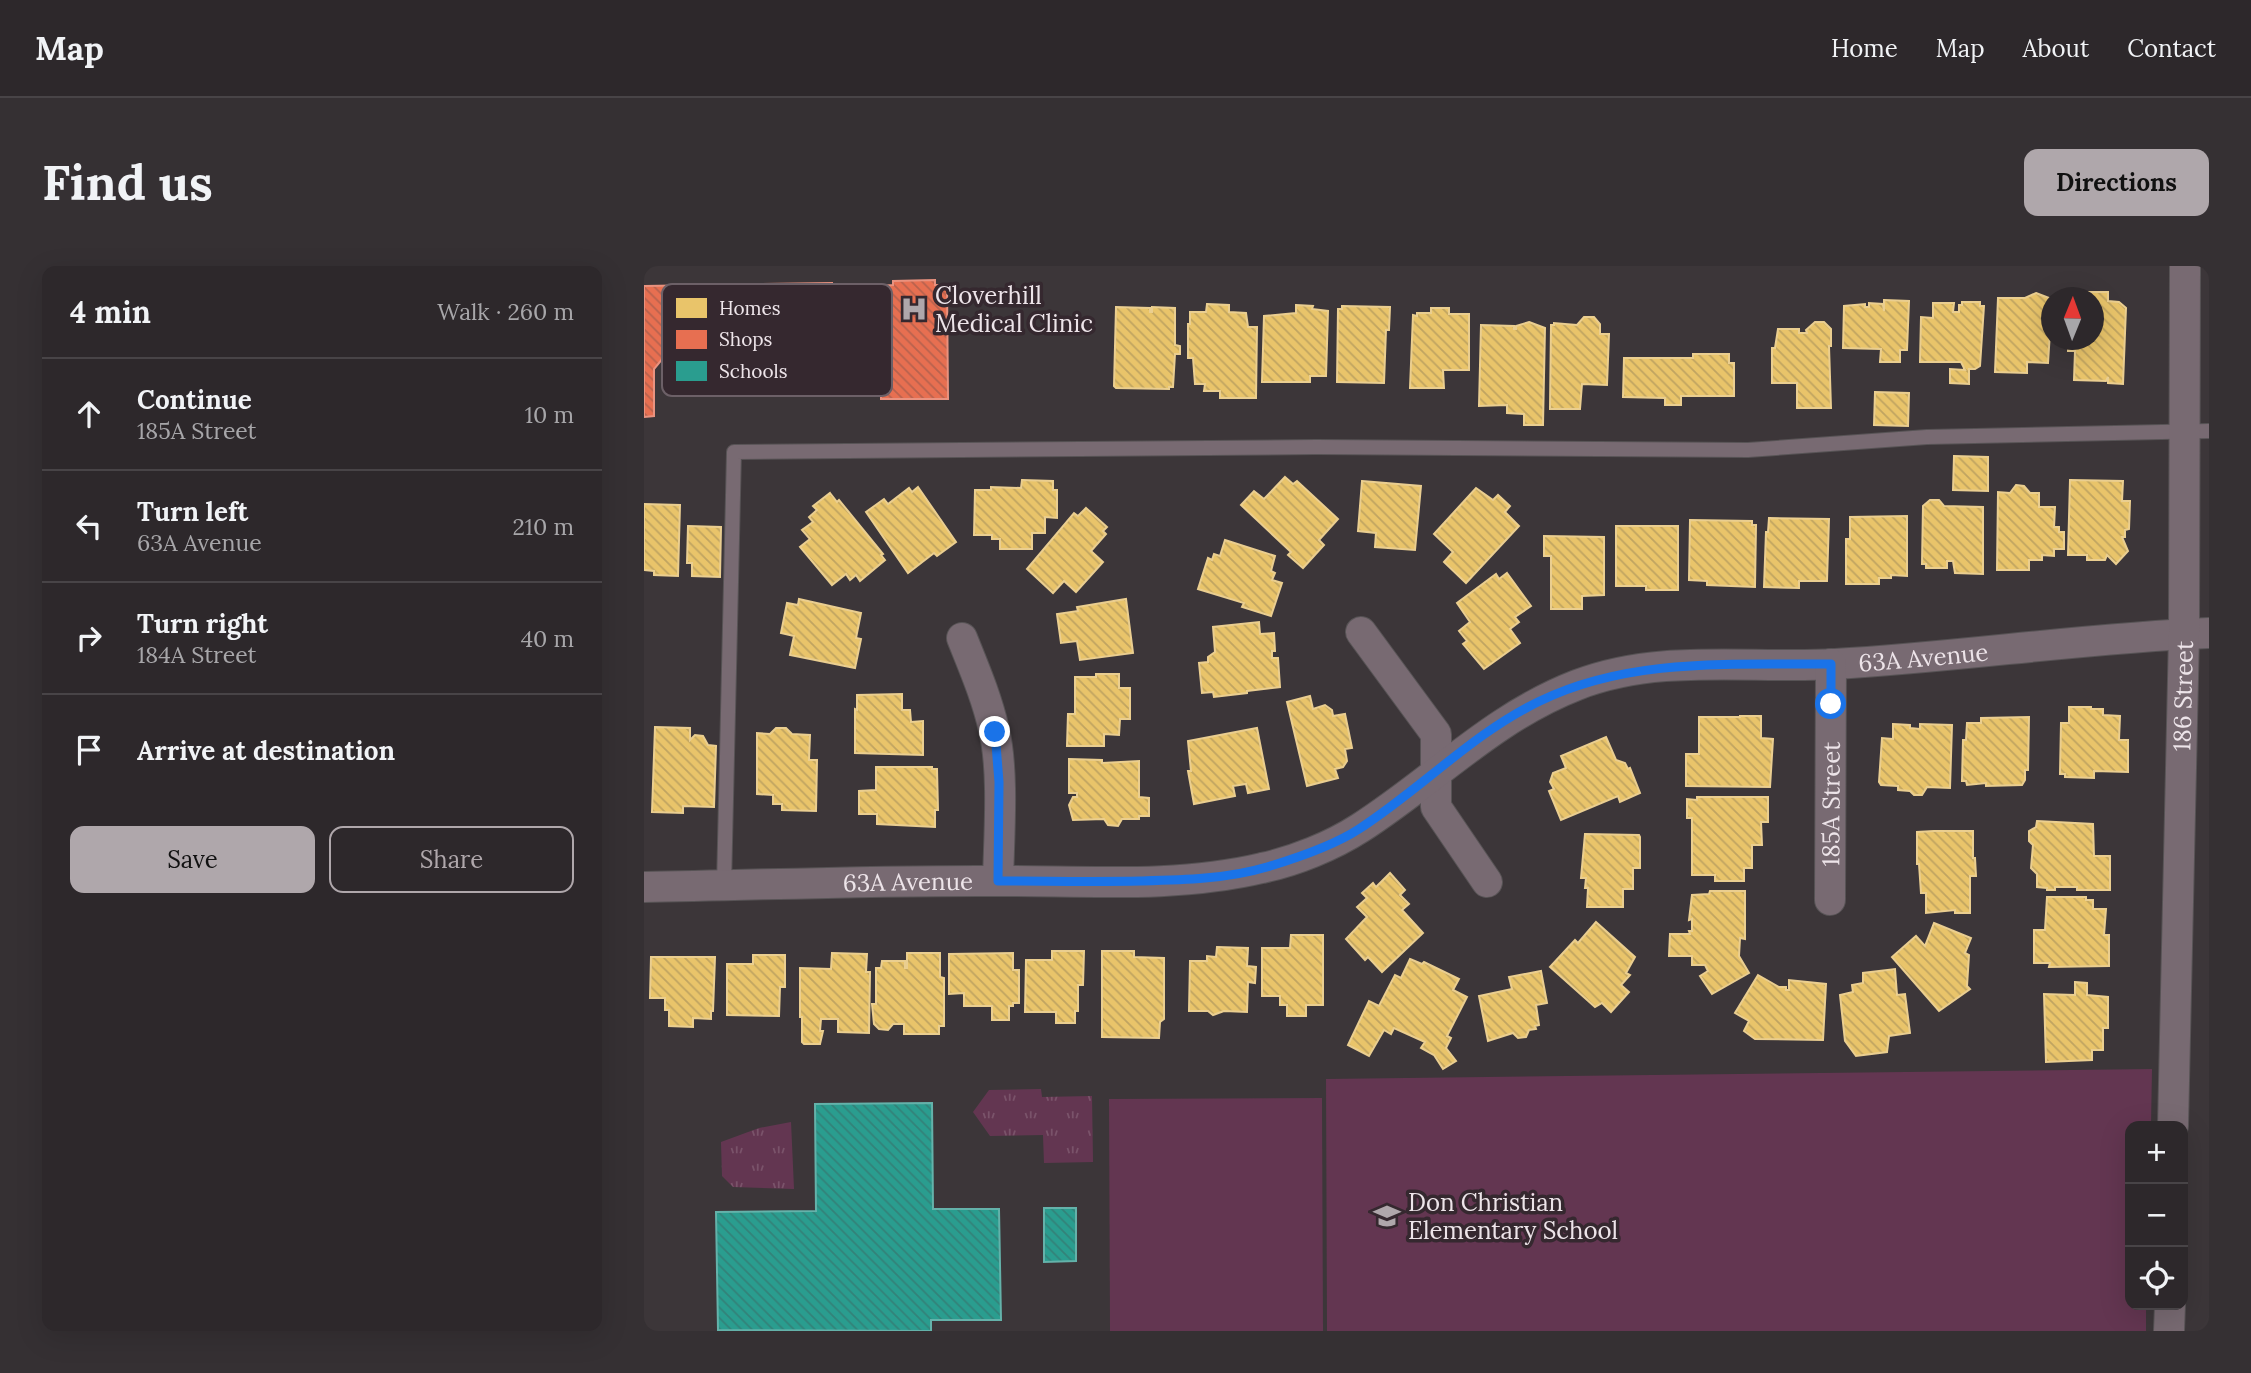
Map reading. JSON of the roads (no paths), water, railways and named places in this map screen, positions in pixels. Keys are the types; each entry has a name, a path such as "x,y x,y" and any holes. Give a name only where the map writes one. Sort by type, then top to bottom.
{"street":[{"name":"186 Street","path":"2174,1121 2196,633 2196,431 2185,266"},
{"path":"1361,632 1436,734 1436,807 1487,882"},
{"name":"63A Avenue","path":"644,887 1186,880 1264,868 1357,831 1503,722 1539,701 1581,683 1630,671 1679,665 1831,664 2196,633"},
{"path":"962,638 995,732 999,782 998,881"},
{"name":"185A Street","path":"1830,900 1831,664"},
{"path":"2169,1331 2170,1310"}],"lane":[{"path":"724,886 734,452 1302,447 1748,450 1927,437 2196,431"}],"place":[{"name":"Cloverhill Medical Clinic","path":"914,309"},
{"name":"Don Christian Elementary School","path":"1387,1216"}]}
